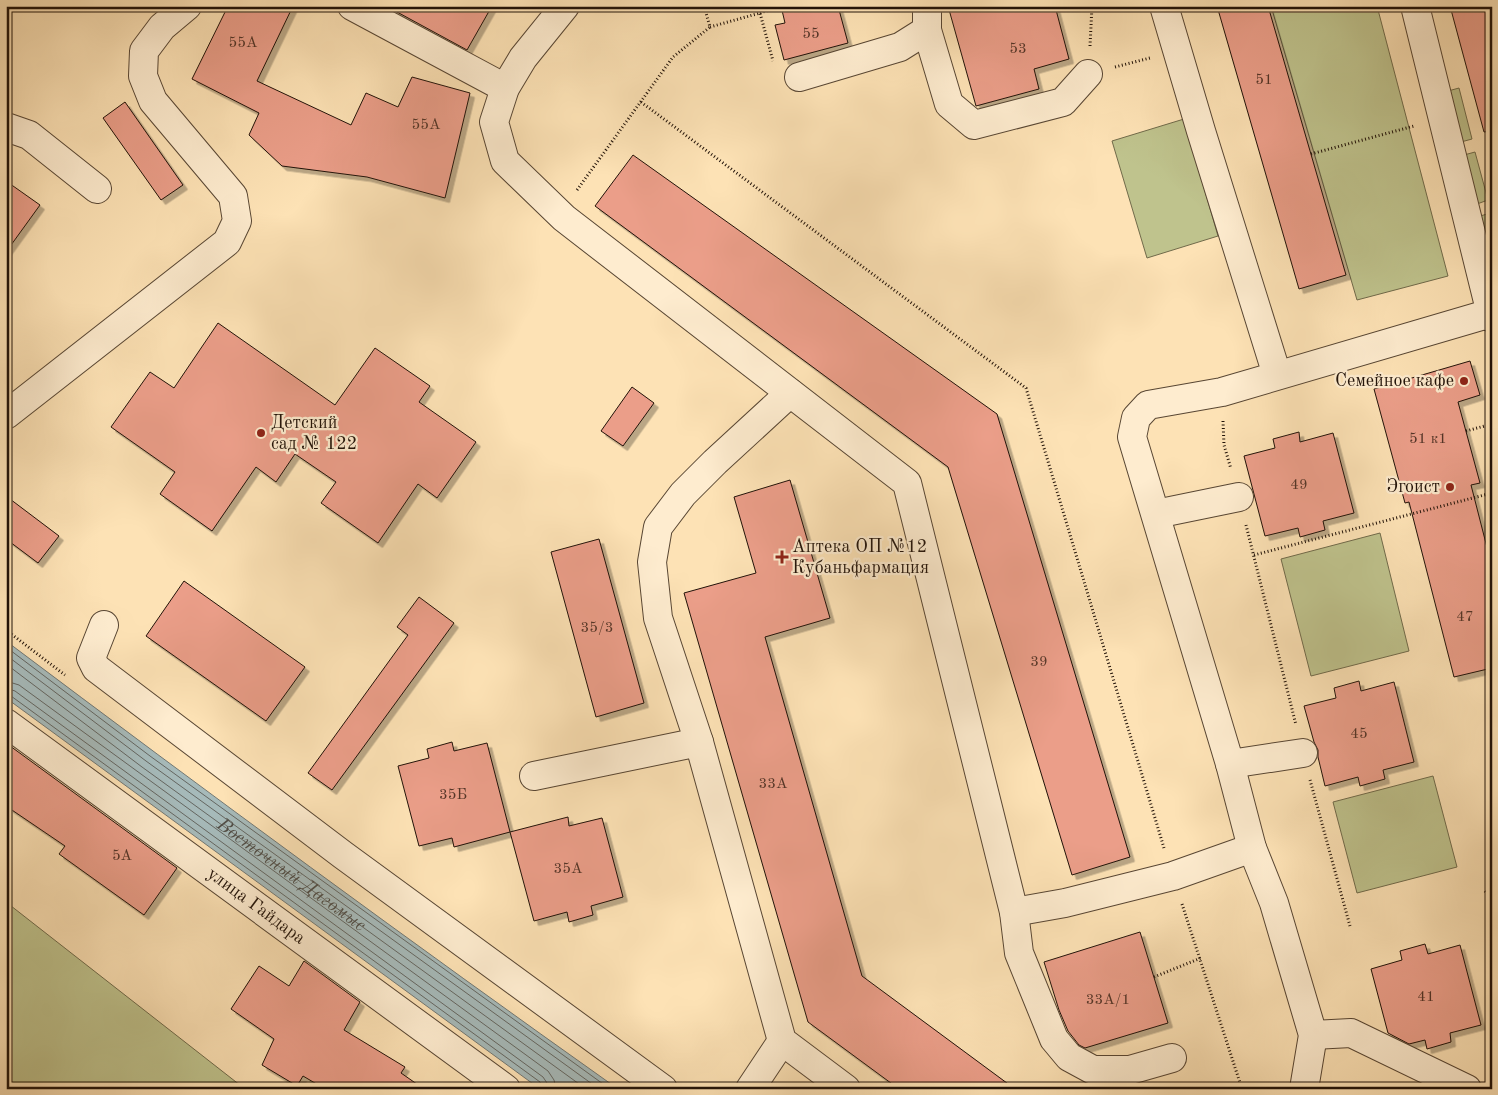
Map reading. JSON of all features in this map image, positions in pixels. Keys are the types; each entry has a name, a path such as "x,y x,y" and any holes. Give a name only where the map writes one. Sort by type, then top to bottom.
{"street":[{"path":"6,415 227,242 237,221 232,196 153,101 143,76 144,51 162,27 187,6"},
{"path":"352,6 505,88"},
{"path":"565,6 523,58 505,88 494,122 505,161 564,218 907,483 1014,912 1019,952 1054,1039 1069,1058 1093,1070 1137,1079 1172,1058"},
{"path":"1164,6 1276,375"},
{"path":"1304,1089 1313,1035 1274,903 1252,848 1230,764 1132,436 1136,418 1148,405 1222,392 1491,315 1415,6"},
{"path":"927,18 948,104 974,125 1063,102 1088,74"},
{"path":"799,78 900,48 927,18"},
{"path":"6,127 29,135 97,189"},
{"path":"790,392 689,488 658,527 652,562 658,618 699,742 782,1041 846,1089"},
{"path":"1156,514 1239,497"},
{"path":"104,625 91,658 96,668 343,855 663,1089"},
{"name":"улица Гайдара","path":"6,723 506,1089"},
{"path":"534,776 699,742"},
{"path":"1230,764 1303,753"},
{"path":"1014,912 1065,903 1173,876 1252,848"},
{"path":"1313,1035 1351,1033 1467,1089"},
{"path":"750,1089 782,1041"}],"path":[{"path":"704,6 710,27"},
{"path":"564,218 572,198 673,57 710,27 781,6"},
{"path":"1092,6 1088,74 1177,51"},
{"path":"760,13 776,72 799,78"},
{"path":"641,102 1026,388 1173,876 1242,1089"},
{"path":"1311,154 1416,125"},
{"path":"1222,392 1224,444 1254,555 1303,753 1350,926"},
{"path":"1466,431 1492,424"},
{"path":"1254,555 1492,493"},
{"path":"1485,891 1492,900"},
{"path":"1154,977 1201,958"}],"green space":[{"path":"1271,6 1377,6 1448,276 1357,300"},
{"path":"1459,88 1472,139 1461,142 1448,91"},
{"path":"1184,119 1218,236 1147,258 1112,141"},
{"path":"1475,152 1488,200 1477,204 1464,155"},
{"path":"1491,213 1492,217 1492,264 1480,216"},
{"path":"1380,533 1409,651 1311,676 1281,559"},
{"path":"1433,776 1457,867 1357,893 1333,802"},
{"path":"6,902 245,1089 6,1089"}],"water":[{"name":"Восточный Дагомыс","path":"6,641 464,979 618,1089 540,1089 6,698"}],"building":[{"path":"228,6 293,6 257,81 351,125 366,93 398,107 412,77 470,93 445,198 367,177 282,166 249,135 259,113 192,79"},
{"path":"386,6 492,6 467,50"},
{"path":"781,6 838,6 848,43 784,60 775,25 785,23"},
{"path":"948,6 1055,6 1069,59 1034,69 1039,89 976,106"},
{"path":"1217,6 1268,6 1346,275 1299,289"},
{"path":"1450,6 1492,6 1492,131 1484,132"},
{"path":"125,102 183,185 161,200 103,118"},
{"path":"633,155 997,414 1130,857 1072,875 948,467 595,206"},
{"path":"6,181 40,205 6,252"},
{"name":"Детский сад № 122","path":"218,323 335,405 375,348 430,386 419,402 476,442 437,498 418,484 378,543 321,503 336,482 295,454 276,482 256,467 212,531 160,494 175,472 111,427 150,372 174,388"},
{"path":"1470,361 1480,395 1458,402 1480,483 1471,485 1492,567 1492,668 1454,677 1409,502 1405,503 1374,389"},
{"path":"632,387 654,403 623,446 601,431"},
{"path":"1299,432 1300,442 1333,433 1354,513 1323,521 1325,530 1300,537 1298,528 1265,536 1244,456 1275,448 1273,439"},
{"path":"790,480 830,618 765,637 862,976 1015,1089 899,1089 808,1022 684,593 756,573 734,497"},
{"path":"6,496 59,536 38,563 6,539"},
{"path":"599,539 644,703 596,717 551,552"},
{"path":"184,581 305,667 266,721 146,636"},
{"path":"419,597 454,623 332,790 308,773 408,635 397,627"},
{"path":"1359,681 1361,691 1394,682 1414,762 1383,770 1385,779 1360,786 1358,777 1325,786 1318,750 1304,706 1336,698 1334,688"},
{"path":"452,742 454,751 487,743 510,832 454,847 452,838 419,846 398,766 429,758 427,749"},
{"path":"6,743 177,868 144,915 59,854 65,846 6,806"},
{"path":"568,817 569,826 602,818 623,897 591,906 593,915 569,922 567,912 534,921 510,832"},
{"path":"1140,932 1168,1023 1085,1048 1079,1045 1068,1031 1059,1010 1044,962"},
{"path":"1425,944 1428,954 1460,945 1481,1025 1450,1033 1451,1042 1427,1049 1425,1040 1409,1044 1388,1033 1371,969 1402,960 1400,951"},
{"path":"304,961 360,1002 344,1030 405,1067 401,1073 424,1089 325,1089 303,1076 297,1086 262,1065 274,1039 231,1009 259,966 289,986"}],"place":[{"name":"Семейное кафе","path":"1464,381"},
{"name":"Детский сад № 122","path":"261,433"},
{"name":"Эгоист","path":"1450,487"},
{"name":"Аптека ОП №12 Кубаньфармация","path":"782,557"}]}
